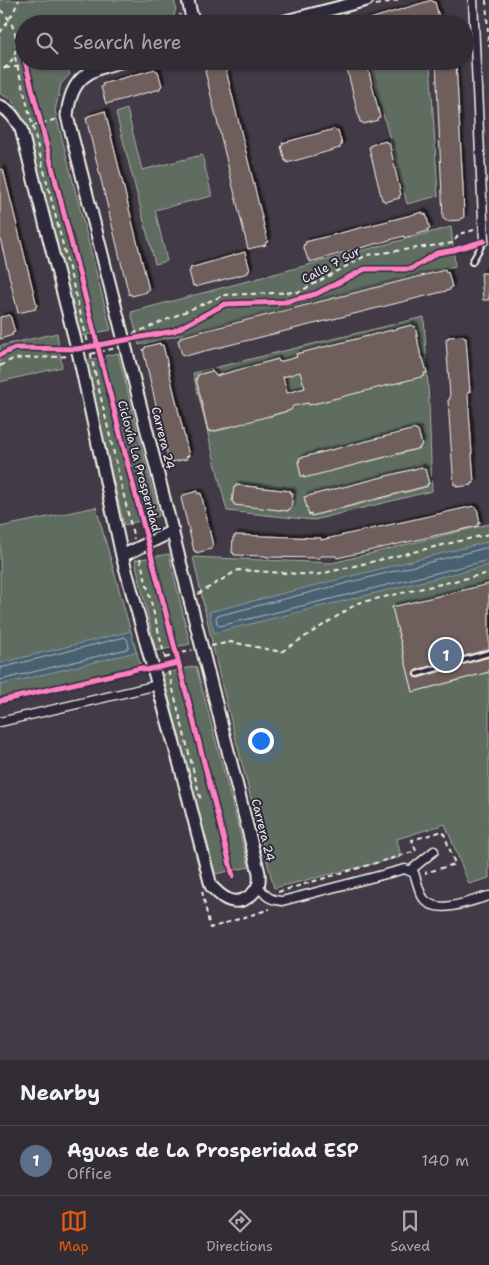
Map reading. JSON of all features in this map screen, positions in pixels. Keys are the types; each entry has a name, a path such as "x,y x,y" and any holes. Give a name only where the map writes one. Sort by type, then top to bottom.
{"street":[{"path":"188,0 191,15"},
{"path":"309,15 367,0"},
{"path":"474,0 484,241"},
{"name":"Carrera 24","path":"97,70 91,71 76,83 69,98 68,116 128,340 173,531 260,874 258,886"},
{"path":"0,106 27,128 82,353 122,556 181,768 211,886 221,896 233,901 248,898 258,886 272,900 282,901 399,869 411,870 434,851"},
{"path":"122,556 173,531"},
{"path":"0,722 158,685"},
{"path":"411,870 414,873 424,899 432,906 445,907 489,896"}],"lane":[{"path":"472,262 484,241"},
{"path":"417,674 489,653"}],"path":[{"path":"9,0 15,20"},
{"path":"0,33 19,0"},
{"path":"486,0 489,47"},
{"path":"0,10 9,19 15,39"},
{"path":"0,71 15,57"},
{"path":"5,68 15,67"},
{"path":"17,70 27,128 89,347"},
{"path":"39,116 44,134"},
{"path":"27,128 68,116"},
{"path":"106,344 140,337"},
{"path":"0,366 13,360 82,353 89,347 97,345 102,362"},
{"path":"82,353 89,347"},
{"path":"82,353 138,548 165,658 172,664"},
{"path":"196,595 238,570 316,575 489,534"},
{"path":"165,658 232,642 281,652 358,603 489,573"},
{"path":"174,646 176,655 172,664 201,801"},
{"path":"154,668 172,664"},
{"path":"273,893 416,851 412,840 443,831 455,864 425,873"}],"green space":[{"path":"0,0 174,0 176,8 174,15 15,15 15,70 68,70 70,74 61,84 55,111 111,330 80,336 27,125 11,99 0,94"},
{"path":"371,70 431,70 438,196 407,204"},
{"path":"127,109 142,170 202,155 212,196 155,210 167,261 155,264 116,113"},
{"path":"451,227 455,266 139,345 131,312"},
{"path":"424,317 429,404 432,491 314,520 227,511 193,373","holes":["412,325 415,327 419,341 416,342 389,331","320,348 298,372 294,357 297,357 296,354","423,358 427,373 424,373 425,376 395,365","278,359 279,362 281,361 283,379 255,366","212,371 215,373 221,396 202,401 196,378 198,377 197,375","305,385 332,399 309,405 306,403 303,389","286,391 289,393 293,407 291,410 268,417 267,415","203,407 226,429 211,432 210,430 208,431","415,429 418,431 422,445 420,448 397,455 392,435","386,436 391,456 367,462 363,442","352,445 357,464 334,470 329,451","323,452 324,454 304,478 304,476 301,476 298,461 300,461 300,458","422,467 425,469 429,484 427,484 427,487 404,493 399,473","393,474 398,494 375,500 370,480","359,483 364,503 341,509 336,489","237,485 261,487 261,489 233,503 234,487","266,488 290,491 292,493 288,511 264,508","330,490 335,510 311,516 309,514 305,500 307,496"]},
{"path":"57,333 62,367 0,382 0,346"},
{"path":"118,353 159,516 124,525 85,361"},
{"path":"96,507 141,668 0,701 0,527"},
{"path":"489,524 489,584 392,607 413,692 489,672 489,878 469,884 445,824 397,839 401,857 274,888 220,678 193,557 332,563"},
{"path":"169,554 190,644 156,651 135,560"},
{"path":"196,666 249,867 215,874 163,674"}],"water":[{"path":"487,542 489,565 214,633 209,612"},
{"path":"131,631 136,652 0,685 0,663"}],"building":[{"path":"432,0 435,2 438,15 383,15"},
{"path":"156,70 158,71 162,86 160,89 106,104 101,87 103,86 102,84"},
{"path":"226,70 268,242 265,243 266,245 248,249 205,71"},
{"path":"347,70 368,70 380,117 377,118 378,120 363,124 360,122"},
{"path":"436,70 456,70 464,218 446,221 443,219"},
{"path":"105,111 149,290 132,296 131,294 129,295 86,118"},
{"path":"335,129 336,131 338,130 342,145 340,148 287,163 285,161 282,143"},
{"path":"386,141 386,143 389,142 401,195 399,196 400,198 385,202 382,200 369,147"},
{"path":"3,169 37,306 35,307 36,309 18,313 0,238 0,170"},
{"path":"423,212 423,214 426,214 430,229 427,229 428,231 310,262 310,259 308,260 303,245 306,244 305,242"},
{"path":"245,252 250,270 248,273 193,286 190,268"},
{"path":"445,270 446,273 448,272 452,287 450,290 185,356 184,354 182,355 178,340 181,339 180,337"},
{"path":"481,273 489,273 489,300 483,300"},
{"path":"10,315 15,332 12,333 13,335 0,339 0,317"},
{"path":"412,325 413,327 415,326 421,358 423,358 427,373 424,373 425,376 309,405 308,403 293,406 291,410 211,432 210,430 208,431 196,378 198,377 197,375 212,371 216,376 278,359 279,362 297,357 296,354","holes":["300,372 305,388 287,393 283,377"]},
{"path":"464,336 466,338 470,392 468,392 468,395 474,483 457,487 456,484 454,485 452,460 446,339 448,337"},
{"path":"160,343 160,345 163,345 189,456 186,457 187,459 172,462 171,460 169,461 143,349"},
{"path":"415,429 416,431 418,430 422,445 420,448 304,478 304,476 301,476 299,458"},
{"path":"422,467 425,469 429,484 427,486 309,515 304,497"},
{"path":"236,485 291,491 290,493 293,493 291,509 288,511 234,505 232,502"},
{"path":"198,491 198,494 201,493 213,546 211,549 196,553 181,498 183,495"},
{"path":"474,506 477,508 480,523 478,526 337,558 336,556 320,556 320,558 266,557 234,555 232,553 233,537 235,535 321,538 321,540"},
{"path":"489,584 489,649 416,670 413,675 418,678 489,657 489,672 413,692 392,607"}],"cycle path":[{"name":"Ciclovía La Prosperidad","path":"27,70 233,876"},
{"path":"0,355 15,348 77,349 174,331 225,304 285,302 316,294 365,269 411,269 437,253 484,241"},
{"path":"0,701 141,668 146,670 178,663"}],"place":[{"name":"Aguas de La Prosperidad ESP","path":"446,655"}]}
